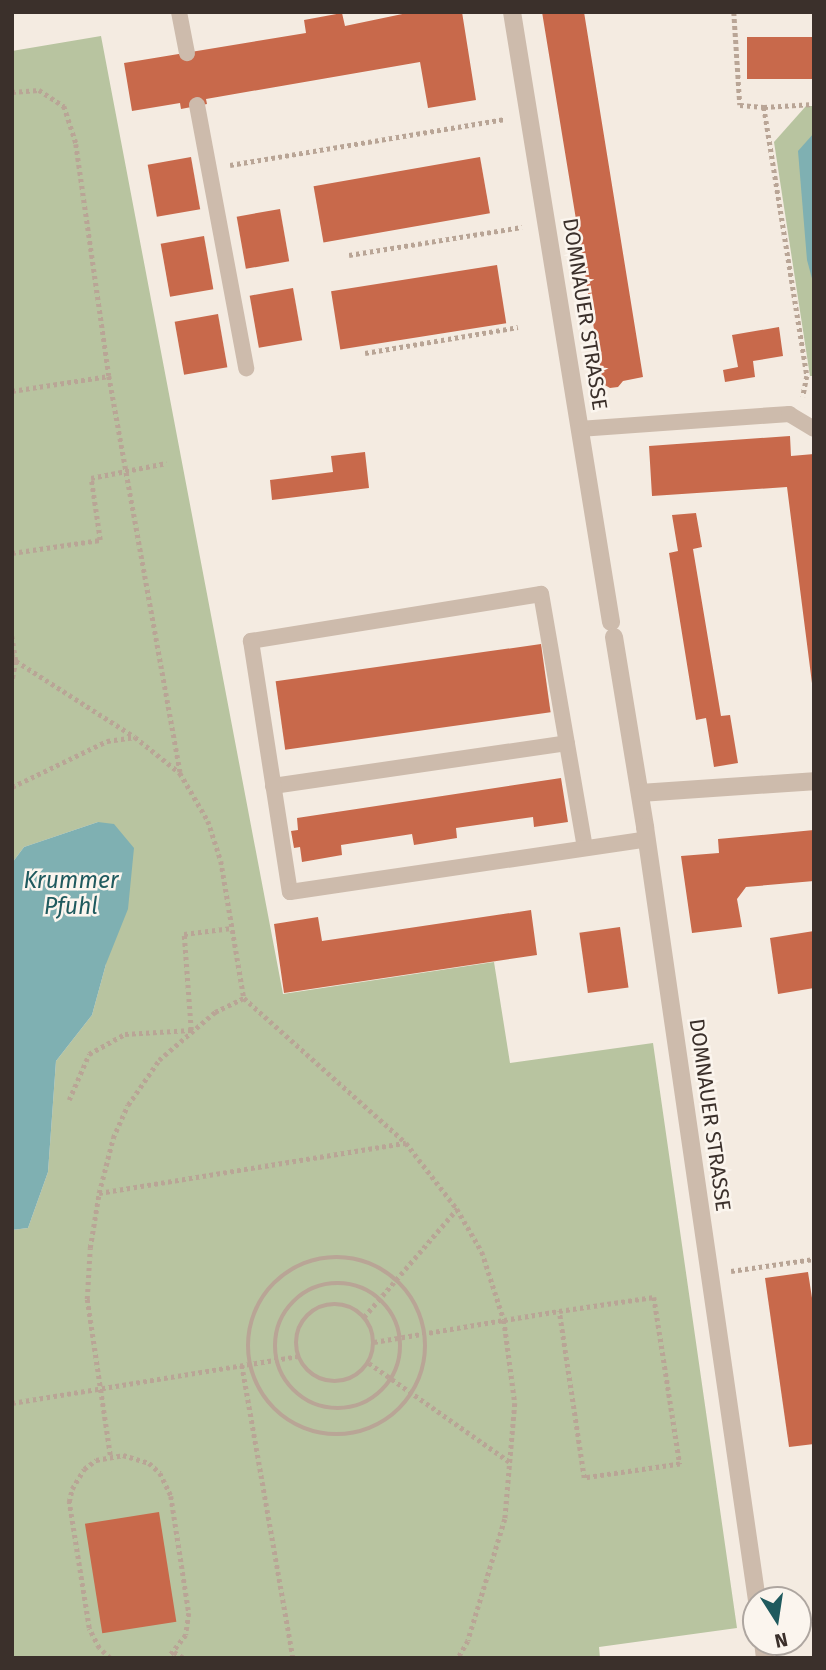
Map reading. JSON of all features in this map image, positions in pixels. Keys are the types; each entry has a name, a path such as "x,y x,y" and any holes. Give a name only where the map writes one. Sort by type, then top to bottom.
{"street":[{"name":"DOMNAUER STRASSE","path":"512,12 640,793 755,1586"},
{"path":"640,793 814,780"}],"lane":[{"path":"179,12 187,53"},
{"path":"197,106 246,368"},
{"path":"579,429 789,414 814,429"},
{"path":"585,848 541,594 251,641 290,892 647,839"},
{"path":"273,786 567,743"}],"path":[{"path":"734,12 740,105 764,107 814,104"},
{"path":"12,92 39,90 64,106 76,144 109,376 180,773 208,821 221,861 244,998 407,1143 457,1209 482,1252 503,1320 515,1403 505,1519 468,1641 458,1658"},
{"path":"764,107 807,376 803,396 789,414"},
{"path":"209,168 505,119"},
{"path":"349,255 522,227"},
{"path":"365,353 518,327"},
{"path":"12,391 109,376"},
{"path":"805,386 814,386"},
{"path":"12,553 100,540 91,478 167,463"},
{"path":"12,636 12,682"},
{"path":"12,654 14,661 135,737 180,773"},
{"path":"12,787 107,741 135,737"},
{"path":"191,1030 184,934 232,928"},
{"path":"110,1455 97,1389 87,1299 90,1248 99,1193 113,1138 128,1105 159,1060 215,1012 244,998"},
{"path":"69,1100 89,1054 125,1034 191,1030"},
{"path":"99,1193 407,1143"},
{"path":"364,1317 457,1209"},
{"path":"329,1257 351,1257 385,1270 397,1279 410,1294 425,1333 426,1352 422,1373 413,1392 400,1409 377,1425 338,1435 317,1433 296,1425 278,1412 263,1395 250,1364 248,1347 253,1317 260,1300 274,1282 306,1262 329,1257"},
{"path":"731,1271 814,1259"},
{"path":"344,1283 363,1288 380,1298 398,1323 401,1359 393,1379 379,1396 360,1406 339,1410 318,1407 299,1396 284,1381 276,1360 275,1341 279,1322 290,1305 305,1292 324,1284 344,1283"},
{"path":"374,1342 559,1311 654,1297 680,1464 584,1478 559,1311"},
{"path":"332,1304 355,1309 364,1317 374,1342 369,1363 350,1379 338,1382 314,1376 298,1356 297,1333 310,1313 332,1304"},
{"path":"12,1403 298,1356"},
{"path":"369,1363 510,1462"},
{"path":"242,1365 293,1658"},
{"path":"110,1658 99,1648 89,1628 69,1502 72,1489 84,1469 110,1455 136,1457 149,1463 167,1484 189,1613 186,1635 168,1658"},
{"path":"174,1652 184,1658"}],"green space":[{"path":"101,36 283,994 494,962 510,1063 653,1043 737,1628 599,1647 600,1658 12,1658 12,1230 28,1228 48,1172 56,1061 92,1015 106,964 98,822 24,847 12,863 12,51"},
{"path":"806,106 814,106 814,376 810,376 774,142"}],"water":[{"path":"814,133 814,286 807,260 798,151"},
{"name":"Krummer Pfuhl","path":"98,822 114,824 134,848 128,909 106,964 92,1015 56,1061 48,1172 28,1228 12,1230 12,863 24,847"}],"building":[{"path":"412,12 462,12 476,100 428,108 420,62 206,99 207,104 181,109 180,103 132,111 124,63 306,33 304,20 342,13 345,26"},
{"path":"542,12 584,12 643,377 623,381 618,387 610,388 603,384"},
{"path":"747,37 814,37 814,79 747,79"},
{"path":"191,157 200,209 157,217 148,165"},
{"path":"480,157 490,213 323,242 314,186"},
{"path":"280,209 289,261 246,269 237,217"},
{"path":"204,236 213,289 170,297 161,244"},
{"path":"497,265 506,323 340,350 331,291"},
{"path":"293,288 302,340 259,348 250,296"},
{"path":"218,314 227,367 184,375 175,322"},
{"path":"779,327 783,356 753,361 755,377 725,382 723,370 738,367 732,335"},
{"path":"790,436 791,456 814,454 814,699 787,487 652,496 649,446"},
{"path":"365,452 369,488 272,500 270,480 333,472 331,456"},
{"path":"696,513 702,547 693,549 721,716 730,715 738,763 714,767 706,718 696,720 669,553 678,551 672,515"},
{"path":"541,644 551,712 285,750 276,681"},
{"path":"561,778 568,822 534,827 533,817 456,828 457,838 414,845 412,834 341,845 342,855 302,862 300,847 294,848 291,831 298,830 297,818"},
{"path":"814,830 814,881 746,887 737,899 742,927 692,933 681,856 719,853 718,839"},
{"path":"531,910 537,955 284,993 274,924 318,917 322,941"},
{"path":"620,927 628,987 588,993 579,933"},
{"path":"814,931 814,988 778,994 770,938"},
{"path":"808,1272 814,1311 814,1444 789,1447 765,1278"},
{"path":"159,1512 176,1622 102,1633 85,1524"}]}
